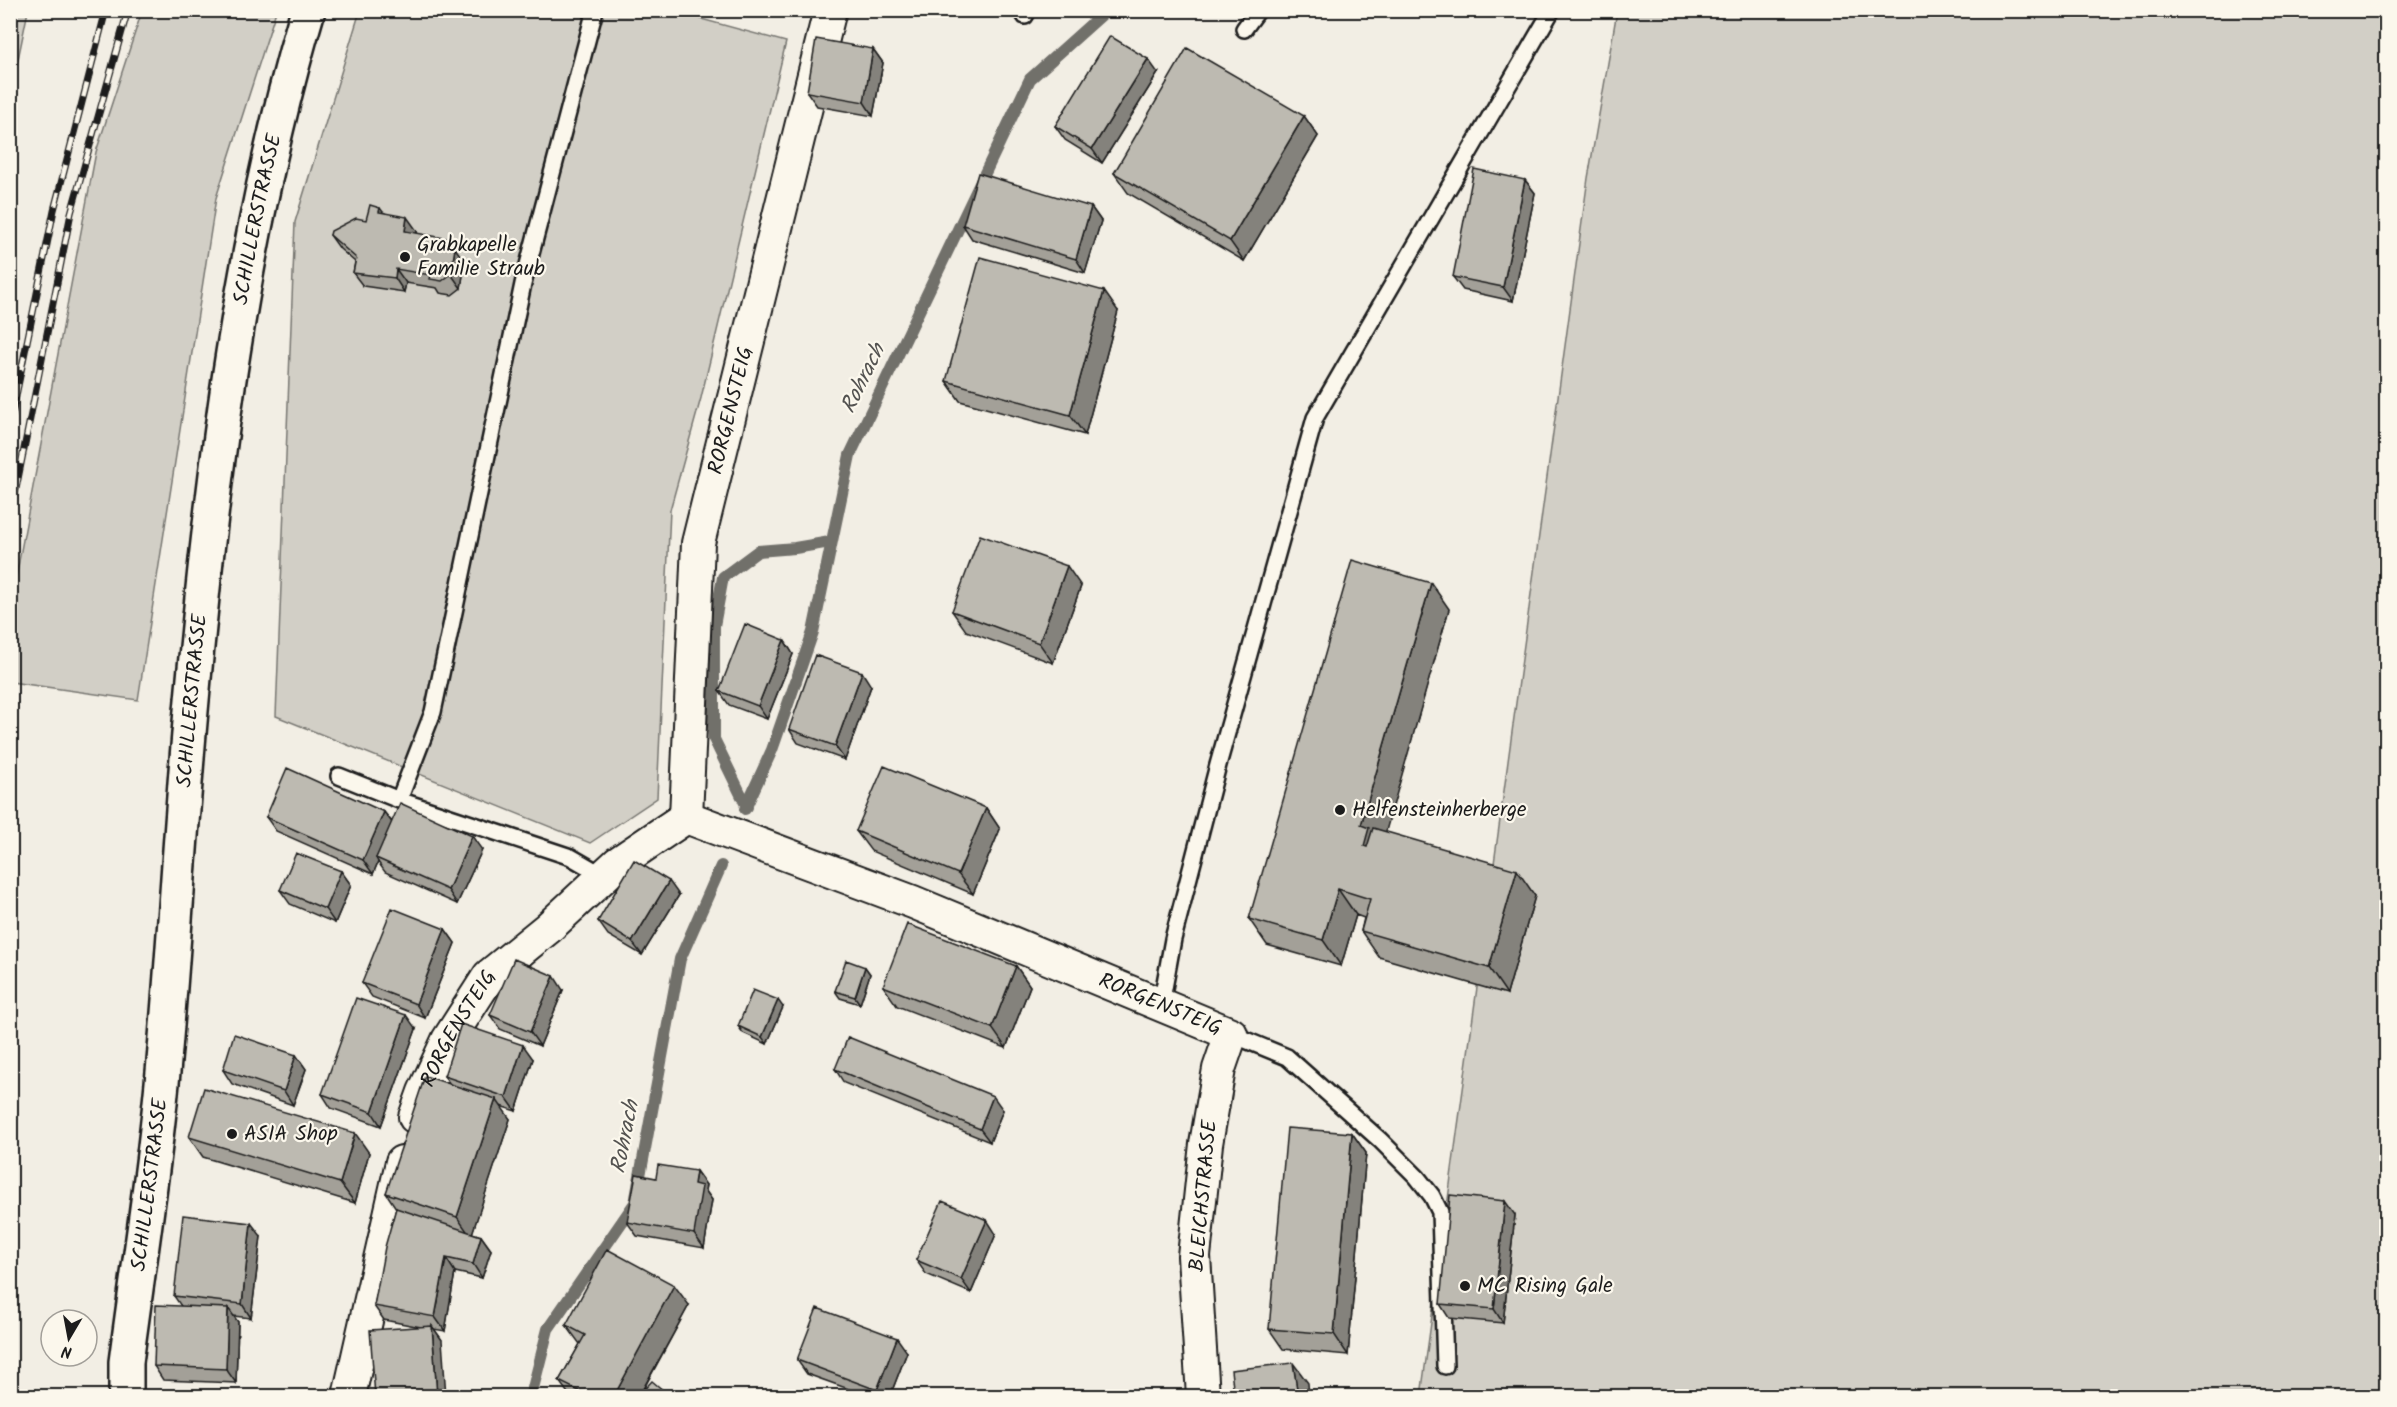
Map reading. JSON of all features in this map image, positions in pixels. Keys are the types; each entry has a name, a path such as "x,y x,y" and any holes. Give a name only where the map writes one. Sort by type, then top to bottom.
{"main road":[{"name":"SCHILLERSTRASSE","path":"126,1396 126,1362 162,1085 192,701 212,503 234,351 262,198 296,51 308,10"}],"street":[{"name":"RORGENSTEIG","path":"686,817 698,543 830,10"},
{"name":"RORGENSTEIG","path":"349,1396 405,1147 424,1092 448,1040 489,976 548,928 618,863 686,817"},
{"name":"RORGENSTEIG","path":"686,817 913,902 1231,1034"},
{"name":"BLEICHSTRASSE","path":"1203,1396 1194,1256 1206,1144 1219,1069 1231,1034"}],"lane":[{"path":"399,800 433,712 523,284 595,10"},
{"path":"1022,10 1025,16 1028,10"},
{"path":"1244,28 1258,10"},
{"path":"1161,1005 1173,939 1218,765 1315,418 1552,10"},
{"path":"339,776 399,800 571,857 604,876"},
{"name":"RORGENSTEIG","path":"1231,1034 1287,1057 1380,1140 1417,1177 1432,1196 1440,1212 1445,1366"}],"shaded area":[{"path":"10,11 28,11 11,93"},
{"path":"142,11 276,11 216,198 138,700 11,682 10,609 96,152"},
{"path":"360,11 672,11 786,42 701,398 670,510 657,798 590,843 276,716 295,222"},
{"path":"1617,11 2386,11 2386,1396 1421,1396 1588,178"}],"building":[{"path":"1110,36 1148,59 1092,149 1055,126"},
{"path":"816,39 873,49 864,102 807,92"},
{"path":"1187,48 1304,116 1230,241 1114,173"},
{"path":"1474,169 1525,180 1503,287 1453,277"},
{"path":"978,173 1091,207 1076,259 963,225"},
{"name":"Grabkapelle Familie Straub","path":"370,205 380,208 379,212 407,217 405,231 449,239 455,248 451,274 442,281 430,279 431,275 396,269 395,278 353,273 356,258 330,235 331,231 356,218 366,220"},
{"path":"980,257 1104,291 1070,415 946,381"},
{"path":"980,535 1067,566 1039,643 952,611"},
{"name":"Helfensteinherberge","path":"1352,560 1431,583 1361,825 1369,828 1364,846 1367,847 1373,828 1517,870 1489,968 1361,931 1370,899 1338,889 1323,940 1249,919"},
{"path":"745,624 784,640 758,706 719,691"},
{"path":"815,655 862,672 835,746 789,729"},
{"path":"884,766 986,808 958,874 856,831"},
{"path":"287,768 384,812 363,860 266,817"},
{"path":"400,803 472,836 448,890 376,858"},
{"path":"296,853 341,871 325,909 280,890"},
{"path":"634,860 669,881 632,942 598,921"},
{"path":"392,908 445,929 416,1004 362,983"},
{"path":"907,924 1016,966 992,1028 883,986"},
{"path":"514,959 554,976 530,1032 490,1015"},
{"path":"846,960 865,967 855,997 835,991"},
{"path":"753,990 778,1000 762,1037 738,1026"},
{"path":"356,998 406,1015 372,1112 322,1094"},
{"path":"461,1024 523,1045 506,1097 444,1076"},
{"path":"234,1034 296,1055 284,1091 223,1070"},
{"path":"848,1037 993,1096 980,1129 835,1069"},
{"path":"425,1076 496,1099 457,1217 386,1193"},
{"path":"204,1088 355,1133 340,1183 189,1137"},
{"path":"1287,1128 1352,1133 1334,1334 1269,1329"},
{"path":"658,1165 696,1171 694,1184 702,1186 694,1234 627,1222 636,1174 656,1178"},
{"path":"1450,1195 1505,1201 1494,1309 1440,1304"},
{"path":"942,1201 987,1220 961,1279 916,1260"},
{"path":"396,1208 481,1236 473,1264 446,1258 435,1317 374,1306 385,1247"},
{"path":"183,1215 251,1223 242,1304 174,1296"},
{"path":"607,1249 674,1285 614,1396 589,1396 559,1381 585,1335 566,1325"},
{"path":"156,1305 228,1308 226,1369 154,1366"},
{"path":"817,1308 897,1338 877,1390 797,1360"},
{"path":"432,1326 437,1396 375,1396 370,1330"},
{"path":"1293,1363 1298,1396 1234,1396 1231,1370"},
{"path":"652,1381 670,1396 638,1396"}],"waterway":[{"name":"Rohrach","path":"745,809 772,750 813,632 850,455 1030,79 1107,10"},
{"path":"747,807 714,739 714,626 723,577 758,551 830,542"},
{"name":"Rohrach","path":"531,1396 548,1329 635,1203 680,959 721,866"}],"railway":[{"path":"10,425 54,210 106,10"},
{"path":"10,519 71,213 128,10"}],"place":[{"name":"Grabkapelle Familie Straub","path":"405,257"},
{"name":"Helfensteinherberge","path":"1340,810"},
{"name":"ASIA Shop","path":"232,1134"},
{"name":"MC Rising Gale","path":"1465,1286"}]}
